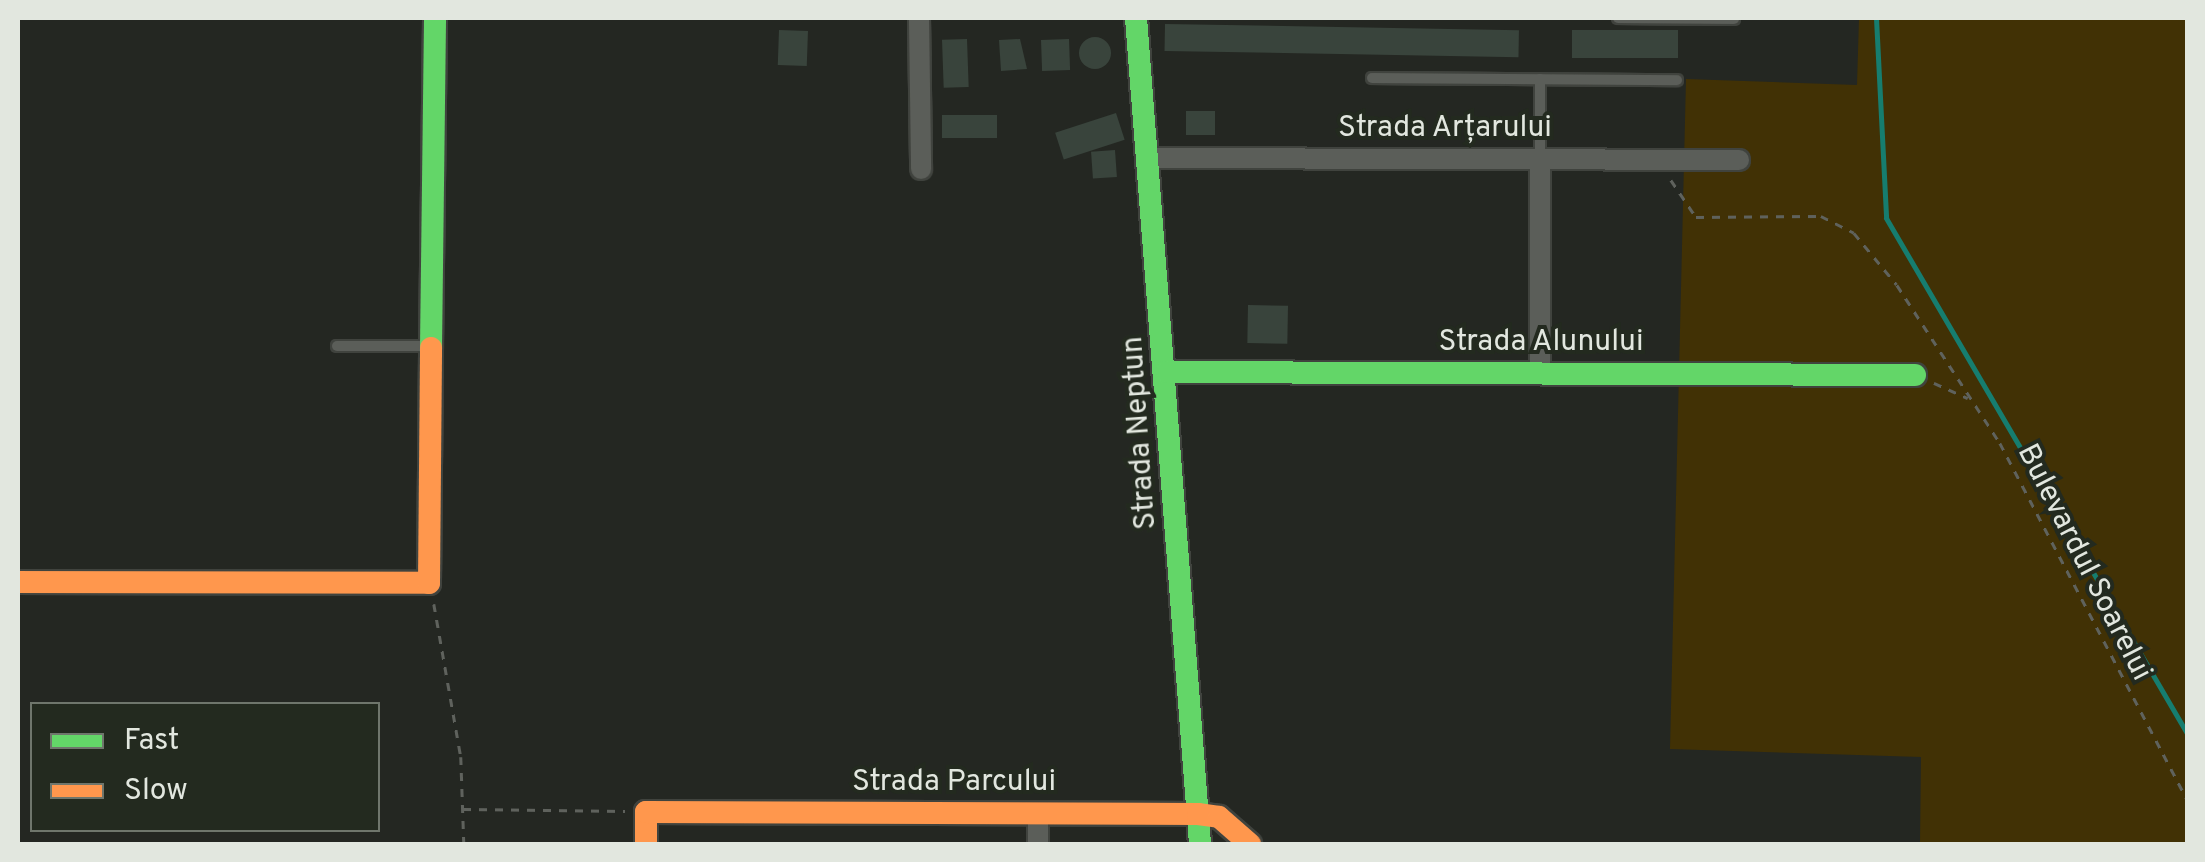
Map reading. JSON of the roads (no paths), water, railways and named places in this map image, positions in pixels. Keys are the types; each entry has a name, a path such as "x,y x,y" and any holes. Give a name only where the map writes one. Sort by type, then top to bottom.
{"street":[{"path":"18,582 429,582 436,18"},
{"path":"919,18 921,168"},
{"name":"Strada Neptun","path":"1136,18 1151,158 1200,844"},
{"name":"Strada Arțarului","path":"1151,158 1739,160"},
{"path":"1540,159 1540,373"},
{"name":"Strada Alunului","path":"1166,372 1915,375"},
{"name":"Strada Parcului","path":"646,844 646,812 1198,814 1220,817 1250,844"},
{"path":"1038,813 1038,844"}],"lane":[{"path":"1618,18 1734,19"},
{"path":"1372,78 1677,80"},
{"path":"1540,79 1540,159"},
{"path":"338,346 433,346"}],"waterway":[{"path":"1876,18 1886,218 2188,735"}]}
